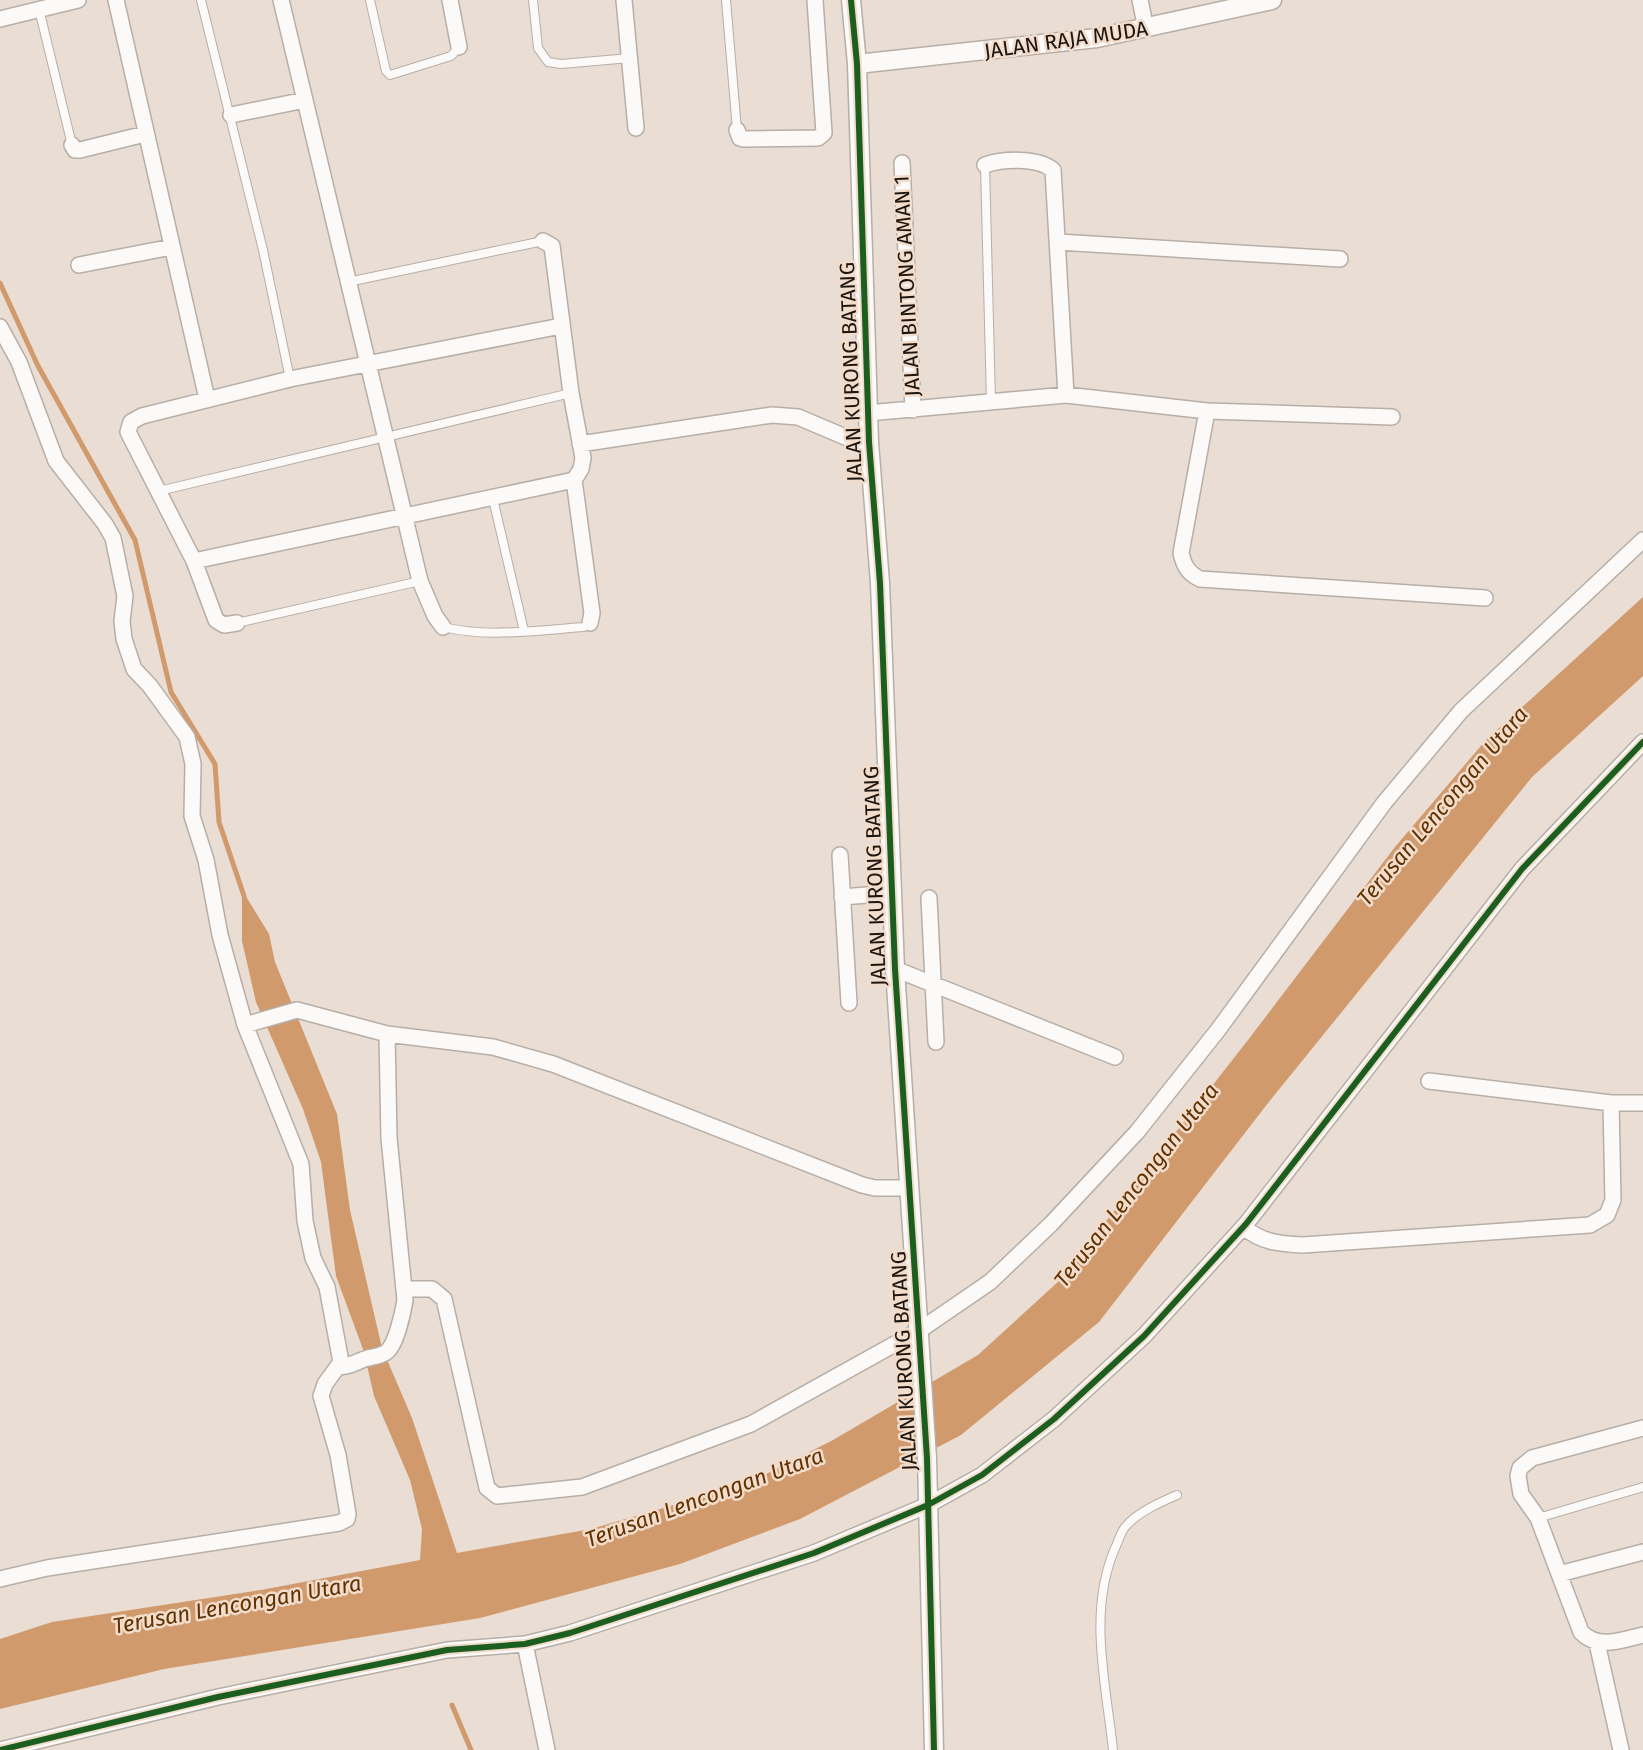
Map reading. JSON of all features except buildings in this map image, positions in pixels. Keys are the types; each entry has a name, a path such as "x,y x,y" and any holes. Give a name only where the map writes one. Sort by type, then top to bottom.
{"street":[{"path":"0,19 78,0"},
{"path":"116,0 207,399"},
{"path":"281,0 420,580 435,616 443,627"},
{"path":"450,0 459,47"},
{"path":"624,0 636,128"},
{"path":"737,130 740,138 743,139 818,138 824,133 815,0"},
{"name":"JALAN KURONG BATANG","path":"851,0 856,64 869,442 880,584 895,969 921,1337 927,1458 934,1750"},
{"path":"1140,0 1146,29"},
{"name":"JALAN RAJA MUDA","path":"856,64 993,51 1146,29 1272,0"},
{"path":"231,115 305,100"},
{"path":"72,145 75,150 80,150 145,134"},
{"path":"984,165 996,161 1035,162 1048,165 1053,170 1066,395"},
{"name":"JALAN BINTONG AMAN 1","path":"902,163 913,410"},
{"path":"543,241 552,246 561,326 583,458 581,469 574,480 592,613 590,623"},
{"path":"1058,242 1340,260"},
{"path":"79,265 172,248"},
{"path":"237,623 224,625 216,620 194,561 128,432 131,422 142,416 290,379 561,326"},
{"path":"0,327 19,362 56,461 105,524 112,538 125,596 122,621 124,639 134,669 150,686 187,737 193,764 192,816 206,860 220,935 301,1164 305,1221 313,1258 327,1287 333,1310 341,1358 339,1367 325,1384 321,1396 338,1455 348,1514 344,1522 46,1568 0,1579"},
{"path":"868,413 1066,395 1208,411 1392,417"},
{"path":"1208,411 1181,553 1184,566 1192,575 1200,579 1485,598"},
{"path":"580,444 772,415 798,417 850,439 869,442"},
{"path":"194,561 574,480"},
{"path":"404,1289 432,1289 444,1299 487,1488 497,1496 582,1488 751,1424 921,1337 997,1274 1051,1224 1137,1132 1218,1030 1384,803 1461,711 1643,540"},
{"path":"0,1750 36,1745 218,1697 447,1650 525,1644 570,1633 814,1554 928,1504 982,1474 1054,1419 1144,1336 1243,1227 1522,869 1643,742"},
{"path":"840,855 849,1003"},
{"path":"842,897 892,893"},
{"path":"929,898 936,1042"},
{"path":"895,969 1115,1058"},
{"path":"251,1024 297,1010 387,1034 493,1047 553,1064 862,1185 874,1188 909,1188"},
{"path":"339,1367 354,1366 360,1361 386,1353 402,1316 404,1289 389,1138 387,1034"},
{"path":"1429,1081 1611,1103 1643,1103"},
{"path":"1243,1227 1255,1236 1274,1244 1303,1245 1590,1225 1607,1215 1613,1200 1611,1103"},
{"path":"1643,1428 1532,1458 1525,1462 1518,1476 1521,1494 1538,1518 1581,1632 1590,1641 1597,1643 1643,1635"},
{"path":"1559,1574 1643,1552"},
{"path":"1597,1643 1621,1750"},
{"path":"525,1644 547,1750"}],"lane":[{"path":"201,0 231,115 290,379"},
{"path":"370,0 386,71 390,75 451,56 459,47"},
{"path":"533,0 537,48 548,62 561,64 631,57"},
{"path":"726,0 737,130"},
{"path":"39,8 72,145"},
{"path":"984,165 991,402"},
{"path":"348,282 543,241"},
{"path":"159,491 388,439 571,393"},
{"path":"493,499 524,631"},
{"path":"237,623 420,580"},
{"path":"443,627 464,631 524,631 584,627 590,623"},
{"path":"1538,1518 1643,1487"},
{"path":"1113,1750 1100,1625 1101,1591 1111,1557 1125,1526 1158,1504 1177,1495"}],"water":[{"name":"Terusan Lencongan Utara","path":"1643,597 1643,676 1532,777 1268,1103 1099,1322 961,1435 800,1519 680,1564 480,1618 164,1669 0,1709 0,1639 52,1622 261,1590 420,1560 422,1529 410,1480 374,1396 364,1352 336,1276 321,1162 303,1109 256,1002 242,941 242,890 269,934 275,962 337,1114 350,1210 382,1348 412,1418 457,1553 591,1529 746,1484 833,1440 978,1355 1060,1280 1248,1040 1395,847 1486,740"}],"waterway":[{"path":"0,283 38,366 135,540 171,692 215,764 219,822 244,896"},
{"path":"452,1705 471,1750"}],"cycle path":[{"path":"851,0 857,64 869,442 880,583 895,969 927,1458 934,1750"},
{"path":"0,1750 218,1697 447,1650 525,1644 570,1633 814,1553 928,1505 982,1475 1054,1419 1144,1336 1246,1224 1522,869 1643,742"}]}
